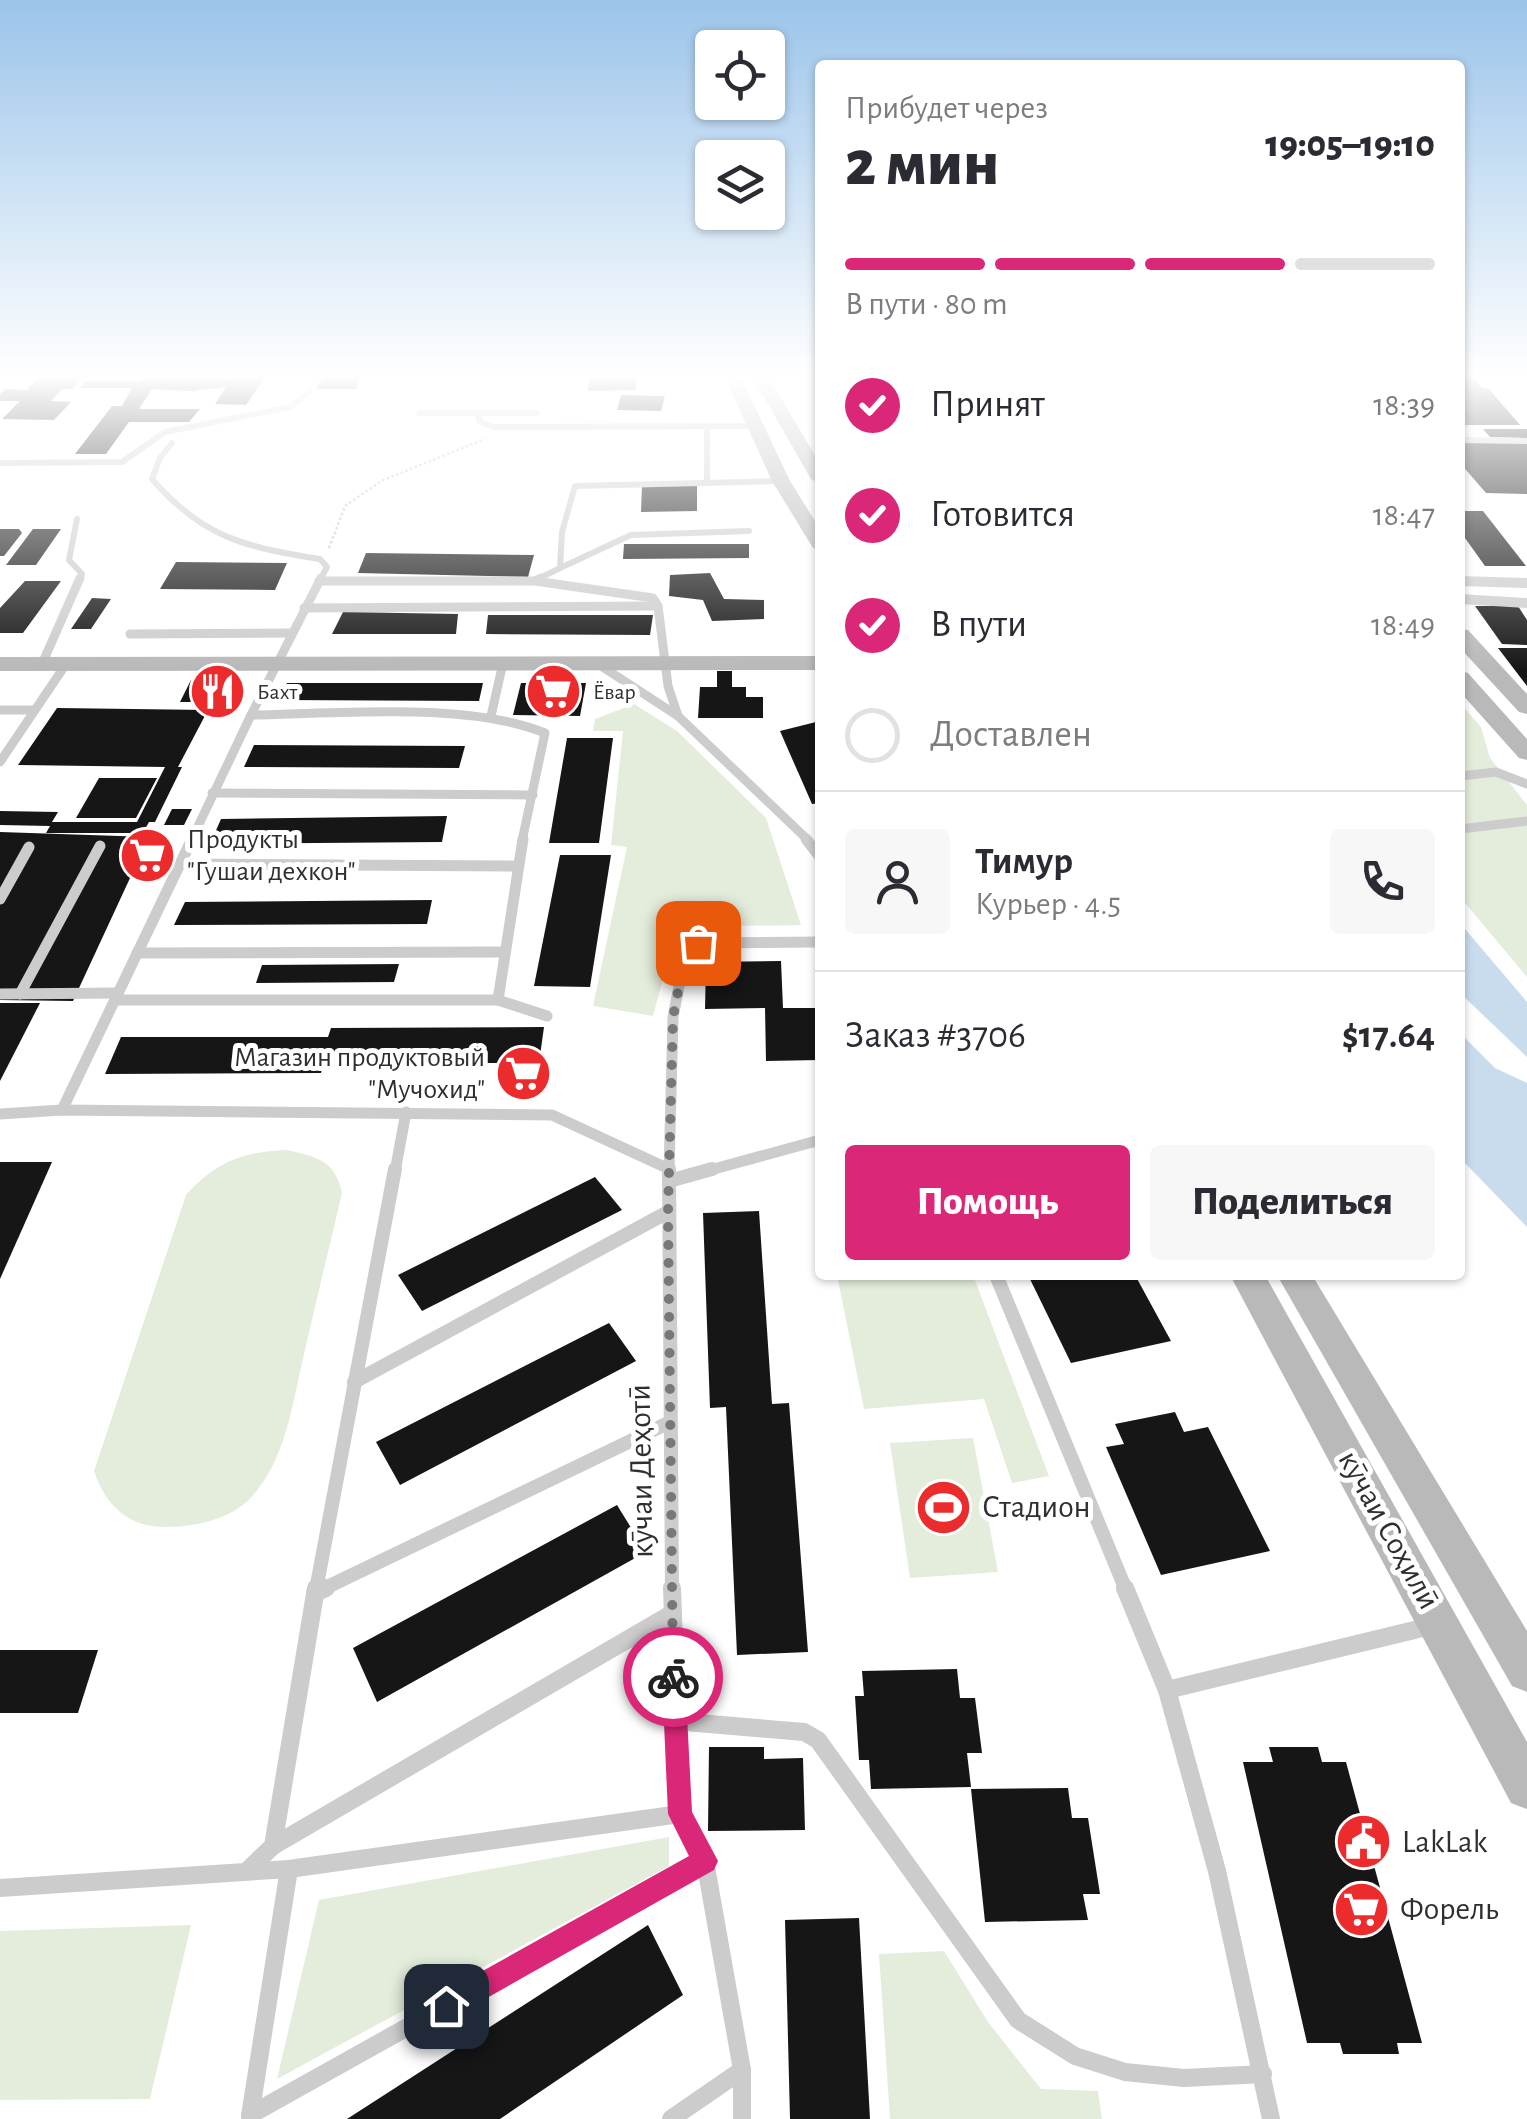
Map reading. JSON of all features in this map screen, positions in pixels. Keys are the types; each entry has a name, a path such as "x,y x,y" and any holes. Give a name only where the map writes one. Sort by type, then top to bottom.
{"main road":[{"path":"777,472 815,537"},
{"path":"794,506 815,504"},
{"path":"1465,640 1527,707"},
{"path":"0,664 815,663"},
{"path":"1465,684 1527,753"},
{"name":"кӯчаи Соҳилӣ","path":"1250,1280 1527,1787"},
{"path":"1297,1280 1527,1671"}],"street":[{"path":"1465,582 1527,584"},
{"path":"1465,598 1527,603"}],"lane":[{"path":"62,1110 274,664 326,567 324,562 228,544 184,512 152,479 155,472"},
{"path":"707,472 707,483"},
{"path":"560,568 562,532 575,486 781,481"},
{"path":"42,664 82,574 69,560 78,519"},
{"path":"536,582 631,535 749,531"},
{"path":"319,581 536,582 643,594 653,598 658,606 671,698 678,716"},
{"path":"304,608 658,606"},
{"path":"130,634 291,633"},
{"path":"596,662 678,716 815,847"},
{"path":"491,716 503,663"},
{"path":"0,762 66,664"},
{"path":"0,710 34,710"},
{"path":"251,715 491,716 535,726 545,733 518,866 498,1000"},
{"path":"1465,775 1496,772 1527,784"},
{"path":"212,794 533,795"},
{"path":"1465,828 1527,821"},
{"path":"20,994 100,846"},
{"path":"0,899 29,848"},
{"path":"181,864 518,866"},
{"name":"кӯчаи Деҳотӣ","path":"742,2119 742,2070 706,1861 680,1814 674,1720 668,1212 673,1017 686,951 698,943 815,942"},
{"path":"137,953 505,952"},
{"path":"0,994 498,1000 546,1016"},
{"path":"0,1114 62,1110 552,1115 668,1175 815,1141"},
{"path":"273,1846 315,1593 406,1112"},
{"path":"354,1382 668,1212"},
{"path":"998,1280 1167,1690 1216,1870 1271,2119"},
{"path":"315,1593 670,1422"},
{"path":"248,1870 273,1846 673,1613"},
{"path":"1167,1690 1440,1624"},
{"path":"674,1720 804,1732 818,1740 1018,2020 1075,2056 1125,2072 1184,2078 1262,2074"},
{"path":"0,1888 289,1868 680,1814"},
{"path":"250,2117 706,1861"},
{"path":"250,2117 289,1868"},
{"path":"671,2119 742,2070"}],"path":[{"path":"324,562 345,506 381,481 404,472"}],"green space":[{"path":"634,704 677,731 766,818 801,925 677,927 653,1016 593,1006 627,847 611,845 623,731 593,731 595,719"},
{"path":"1465,709 1481,727 1490,758 1527,805 1527,977 1465,903"},
{"path":"287,1150 323,1162 335,1173 342,1193 293,1406 275,1461 255,1493 226,1515 190,1525 139,1523 111,1503 94,1471 186,1195 208,1174 231,1161 256,1153"},
{"path":"838,1280 975,1280 1049,1476 1012,1483 984,1399 864,1409"},
{"name":"Стадион","path":"973,1438 998,1572 910,1578 890,1443"},
{"path":"669,1837 669,1866 277,2079 319,1900"},
{"path":"191,1925 150,2099 0,2100 0,1931"},
{"path":"944,1951 988,2022 1041,2089 1098,2091 1102,2119 890,2119 879,1954"}],"water":[{"path":"1465,929 1527,1002 1527,1057 1465,998"},
{"path":"1465,1038 1495,1068 1527,1083 1527,1227 1465,1163"}],"building":[{"path":"1468,472 1527,472 1527,494 1486,493"},
{"path":"642,485 697,485 697,511 641,512"},
{"path":"1465,511 1483,511 1526,566 1485,566 1465,538"},
{"path":"0,529 19,529 22,533 4,556 0,556"},
{"path":"33,529 61,529 36,565 6,565"},
{"path":"624,544 749,544 749,558 623,559"},
{"path":"366,553 534,555 528,577 358,573"},
{"path":"176,562 287,563 275,590 160,589"},
{"path":"710,573 724,599 764,600 764,619 712,621 703,600 669,596 670,575"},
{"path":"25,581 61,581 23,633 0,633 0,608"},
{"path":"92,598 111,599 91,629 71,629"},
{"path":"1475,606 1518,606 1527,620 1527,645 1502,644"},
{"path":"343,612 458,614 456,634 332,634"},
{"path":"488,615 653,615 650,635 486,634"},
{"path":"1498,648 1527,648 1527,686"},
{"path":"717,671 732,671 732,687 746,687 746,697 763,697 763,718 698,718 700,687 717,687"},
{"path":"191,680 210,680 200,702 180,702"},
{"path":"216,681 235,681 224,705 204,706"},
{"path":"287,683 483,683 479,701 279,700"},
{"path":"521,683 586,683 580,716 513,715"},
{"path":"57,708 208,710 155,822 149,822 143,833 46,833 50,826 0,825 0,811 58,812 52,822 137,822 165,767 18,765"},
{"path":"815,722 815,804 812,804 780,731"},
{"path":"567,738 613,738 599,843 549,843"},
{"path":"254,745 465,746 459,768 244,767"},
{"path":"99,778 157,778 136,818 76,818"},
{"path":"172,809 192,809 184,825 164,825"},
{"path":"447,816 442,842 210,844 221,819"},
{"path":"0,832 149,837 139,859 146,847 160,848 150,864 137,863 73,1001 0,1000"},
{"path":"560,855 611,855 590,987 534,986"},
{"path":"432,900 427,924 174,925 185,902"},
{"path":"781,961 783,1008 815,1008 815,1060 766,1061 765,1008 705,1009 706,962"},
{"path":"399,964 394,982 256,983 262,965"},
{"path":"0,1003 40,1003 0,1081"},
{"path":"544,1027 539,1063 324,1063 321,1073 105,1074 121,1037 328,1037 331,1028"},
{"path":"0,1162 52,1162 0,1279"},
{"path":"595,1177 622,1210 422,1311 398,1275"},
{"path":"759,1211 772,1404 789,1403 808,1652 737,1655 726,1407 710,1408 703,1213"},
{"path":"1030,1280 1138,1280 1171,1341 1071,1363"},
{"path":"609,1323 636,1361 400,1485 376,1442"},
{"path":"1175,1412 1184,1432 1208,1427 1270,1551 1161,1575 1106,1447 1124,1444 1115,1424"},
{"path":"617,1505 646,1552 377,1702 353,1648"},
{"path":"0,1650 98,1650 78,1713 0,1713"},
{"path":"957,1669 960,1698 975,1698 982,1753 967,1753 971,1787 871,1789 869,1760 859,1760 855,1696 864,1696 862,1671"},
{"path":"709,1747 764,1747 764,1759 803,1758 805,1830 708,1831"},
{"path":"1269,1747 1318,1747 1322,1762 1346,1762 1422,2043 1397,2043 1399,2054 1343,2054 1340,2043 1307,2043 1243,1762 1273,1762"},
{"path":"1068,1788 1072,1818 1088,1818 1100,1894 1083,1894 1088,1920 985,1922 971,1789"},
{"path":"859,1918 870,2119 790,2119 785,1920"},
{"path":"648,1925 683,1995 500,2119 347,2119"}],"way so far":[{"path":"673,1677 668,1212 673,1017 686,951 698,943"}],"place":[{"name":"Бахт","path":"218,692"},
{"name":"Ёвар","path":"554,692"},
{"name":"Продукты \"Гушаи дехкон\"","path":"148,856"},
{"name":"Магазин продуктовый \"Мучохид\"","path":"524,1074"},
{"name":"Стадион","path":"943,1507"},
{"name":"LakLak","path":"1363,1842"},
{"name":"Форель","path":"1361,1909"}],"route":[{"path":"446,2006 706,1861 680,1814 673,1677"}]}
